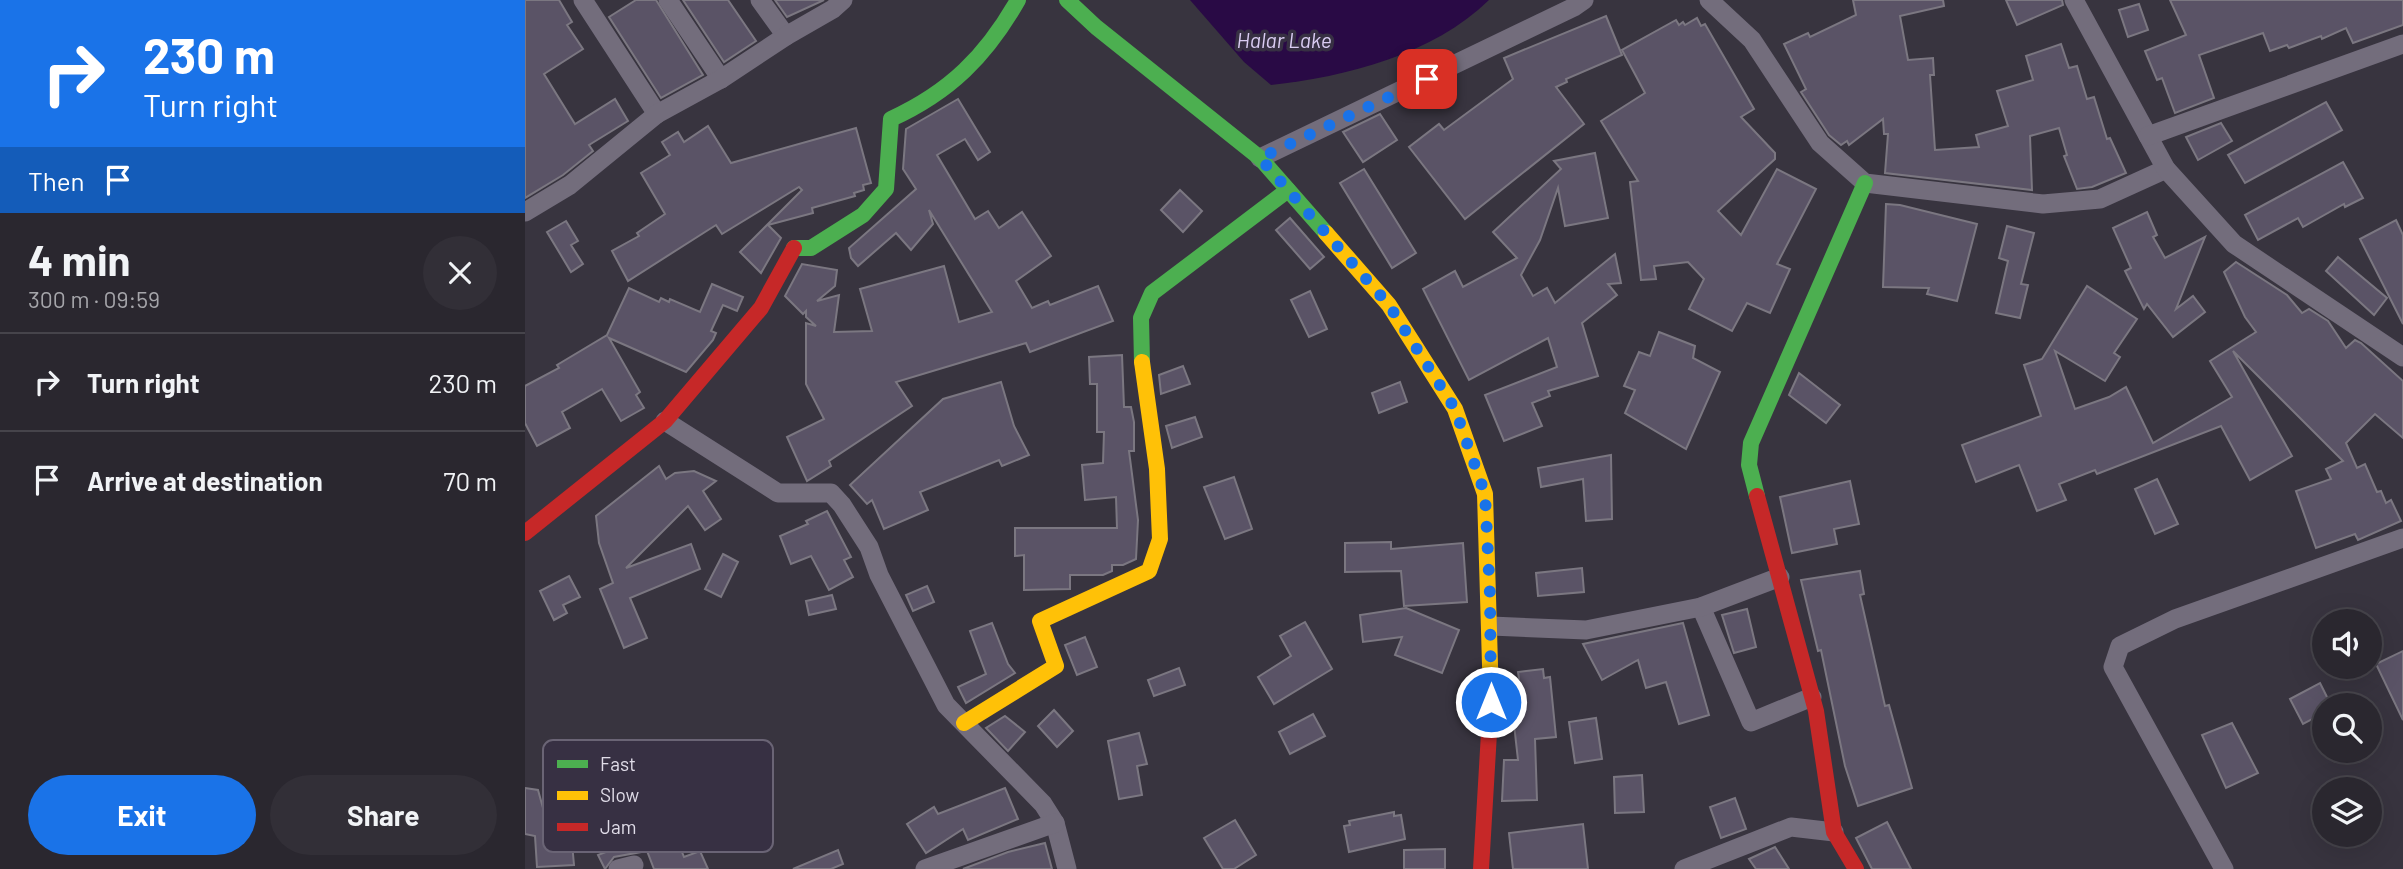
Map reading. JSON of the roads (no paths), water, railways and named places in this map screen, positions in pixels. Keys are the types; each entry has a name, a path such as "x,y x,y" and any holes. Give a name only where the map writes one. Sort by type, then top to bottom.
{"street":[{"path":"583,0 657,114"},
{"path":"668,0 721,79"},
{"path":"760,0 786,36"},
{"path":"525,212 570,185 657,114 721,79 833,9 843,0"},
{"path":"525,533 666,421 761,308 792,248 811,248 863,215 885,189 891,119 927,104 961,80 1005,24 1018,0"},
{"path":"1067,0 1096,27 1260,158 1389,305 1455,409 1485,494 1491,626 1491,728 1482,869"},
{"path":"1260,158 1584,0"},
{"path":"1709,0 1752,40 1820,143 1865,183 2043,204 2100,199 2166,169"},
{"path":"2074,0 2166,169 2234,244 2403,357"},
{"path":"2148,136 2403,44"},
{"path":"1856,869 1834,832 1812,697 1749,465 1751,443 1865,183"},
{"path":"964,723 1056,666 1040,621 1149,571 1160,539 1157,469 1143,380 1141,318 1152,293 1288,190"},
{"path":"666,421 778,493 831,494 842,505 869,547 879,575 946,705 1043,804 1055,823 1067,869"},
{"path":"2224,869 2113,667 2120,646 2175,619 2403,538"},
{"path":"1491,626 1586,630 1701,607 1780,577"},
{"path":"1701,607 1751,722 1812,697"},
{"path":"925,869 1055,823"},
{"path":"1684,869 1791,827 1834,832"}],"water":[{"name":"Halar Lake","path":"1190,0 1489,0 1467,19 1416,49 1358,69 1271,85 1244,62"}]}
